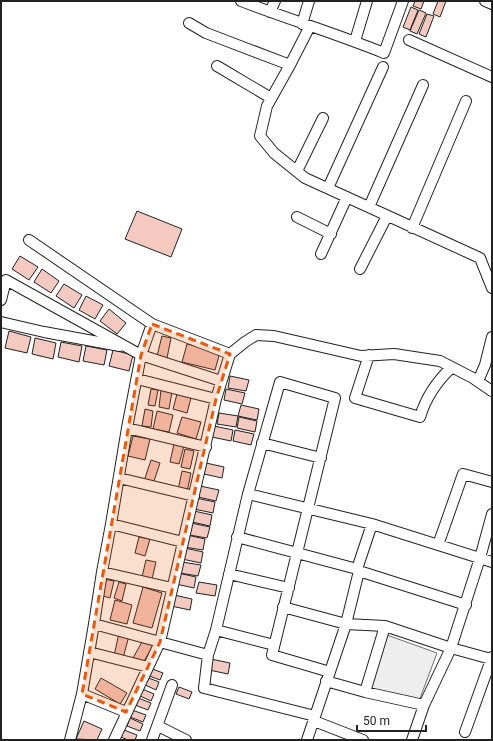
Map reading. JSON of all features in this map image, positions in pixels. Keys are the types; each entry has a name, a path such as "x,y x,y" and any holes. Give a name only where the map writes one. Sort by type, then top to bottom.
{"street":[{"path":"241,1 355,41 384,53 403,1"},
{"path":"270,12 275,1"},
{"path":"308,1 306,25 290,65 267,106 260,136 274,153 305,178 480,258 492,288"},
{"path":"355,41 367,1"},
{"path":"485,1 492,4"},
{"path":"189,24 206,33 290,65"},
{"path":"409,40 492,76"},
{"path":"217,66 271,98"},
{"path":"328,188 383,67"},
{"path":"368,207 423,85"},
{"path":"412,228 466,101"},
{"path":"297,171 323,118"},
{"path":"321,254 347,197"},
{"path":"360,269 387,216"},
{"path":"297,218 331,234"},
{"path":"29,240 152,324 230,354"},
{"path":"1,300 6,280 128,347 141,356 221,381"},
{"path":"1,322 44,332 128,347"},
{"path":"70,740 82,694 90,652 102,572 141,356 152,324"},
{"path":"114,740 160,642 216,399 230,354 256,335 274,336 354,354 394,354 440,361 492,390"},
{"path":"478,381 485,365 492,337"},
{"path":"369,355 355,398 420,416 424,403 441,378 452,367"},
{"path":"137,379 216,399"},
{"path":"363,740 315,718 204,688 208,655 216,630 248,494 280,382 336,398 272,655 365,692 424,705"},
{"path":"127,428 206,447"},
{"path":"262,443 321,458"},
{"path":"438,545 463,474 492,482"},
{"path":"119,478 194,496"},
{"path":"248,494 309,510 372,524 492,562"},
{"path":"412,740 424,705 451,648 466,605 492,514"},
{"path":"111,524 182,542"},
{"path":"307,740 346,624 358,570 372,524"},
{"path":"238,537 358,570 466,605"},
{"path":"102,572 172,588"},
{"path":"229,574 288,588"},
{"path":"283,607 346,624 385,626 451,648 492,658 465,732"},
{"path":"94,624 208,655"},
{"path":"365,692 385,626"},
{"path":"216,630 274,645"},
{"path":"90,652 148,667"},
{"path":"152,740 172,685"},
{"path":"82,694 126,712"},
{"path":"158,726 186,740"}],"highlighted area":[{"path":"152,324 230,354 216,399 160,642 126,712 82,694 141,355"}],"shaded area":[{"path":"387,635 437,653 419,701 371,689"}],"building":[{"path":"415,1 424,1 421,9 413,6"},
{"path":"438,1 446,1 440,17 433,14"},
{"path":"411,7 418,10 410,30 403,27"},
{"path":"419,10 426,13 417,34 410,31"},
{"path":"427,14 434,16 426,37 419,34"},
{"path":"137,211 182,229 171,257 125,239"},
{"path":"20,256 38,267 29,280 12,269"},
{"path":"42,269 59,281 51,293 34,282"},
{"path":"64,284 82,295 74,308 56,296"},
{"path":"86,296 103,305 95,319 79,310"},
{"path":"109,309 126,323 117,334 100,321"},
{"path":"9,331 31,337 27,353 5,348"},
{"path":"162,336 171,338 167,358 157,356"},
{"path":"35,338 56,343 53,359 32,354"},
{"path":"61,342 82,346 79,362 58,357"},
{"path":"187,344 220,352 215,370 182,362"},
{"path":"86,346 107,350 104,365 83,361"},
{"path":"113,350 133,355 129,371 109,366"},
{"path":"230,376 249,380 246,391 228,388"},
{"path":"151,389 158,390 155,406 148,405"},
{"path":"226,389 245,393 242,404 224,400"},
{"path":"161,390 172,392 169,409 159,407"},
{"path":"177,394 191,398 187,413 173,409"},
{"path":"241,405 259,409 257,420 238,416"},
{"path":"145,409 153,411 151,427 142,426"},
{"path":"157,411 173,415 169,432 153,429"},
{"path":"219,413 238,416 236,427 217,424"},
{"path":"182,417 201,422 196,439 177,433"},
{"path":"239,417 257,421 255,432 237,428"},
{"path":"214,426 233,430 231,441 212,437"},
{"path":"235,430 254,434 251,445 233,441"},
{"path":"133,436 150,439 145,460 128,456"},
{"path":"174,444 184,446 179,464 170,462"},
{"path":"185,449 194,451 190,469 181,467"},
{"path":"151,460 160,463 153,484 144,481"},
{"path":"206,463 224,467 222,478 204,474"},
{"path":"182,471 191,473 187,492 178,490"},
{"path":"200,486 219,490 216,501 198,497"},
{"path":"196,498 215,502 213,513 194,509"},
{"path":"194,511 212,515 210,526 192,522"},
{"path":"191,523 210,527 207,538 189,535"},
{"path":"187,535 205,539 203,550 184,547"},
{"path":"139,537 150,539 145,556 135,553"},
{"path":"185,548 203,552 201,563 182,559"},
{"path":"146,560 156,562 152,579 142,577"},
{"path":"182,562 201,565 198,576 180,573"},
{"path":"178,573 196,577 194,588 176,584"},
{"path":"104,579 114,581 110,598 100,595"},
{"path":"119,582 126,584 122,601 114,598"},
{"path":"199,582 217,585 215,596 196,593"},
{"path":"143,587 162,593 152,628 133,623"},
{"path":"174,595 192,599 190,610 171,606"},
{"path":"115,600 132,605 127,624 110,620"},
{"path":"119,633 129,636 123,658 114,656"},
{"path":"143,640 153,646 143,663 133,658"},
{"path":"211,659 230,663 228,674 209,670"},
{"path":"150,668 163,673 160,680 147,675"},
{"path":"146,677 159,682 156,690 143,684"},
{"path":"101,678 127,693 120,704 95,689"},
{"path":"179,687 192,692 189,699 176,694"},
{"path":"140,688 154,694 151,701 138,695"},
{"path":"138,698 151,703 148,710 135,705"},
{"path":"132,710 146,715 143,722 130,717"},
{"path":"130,718 143,724 140,731 127,726"},
{"path":"84,721 102,729 97,740 76,739"},
{"path":"124,730 137,735 135,740 128,740 121,737"}]}
